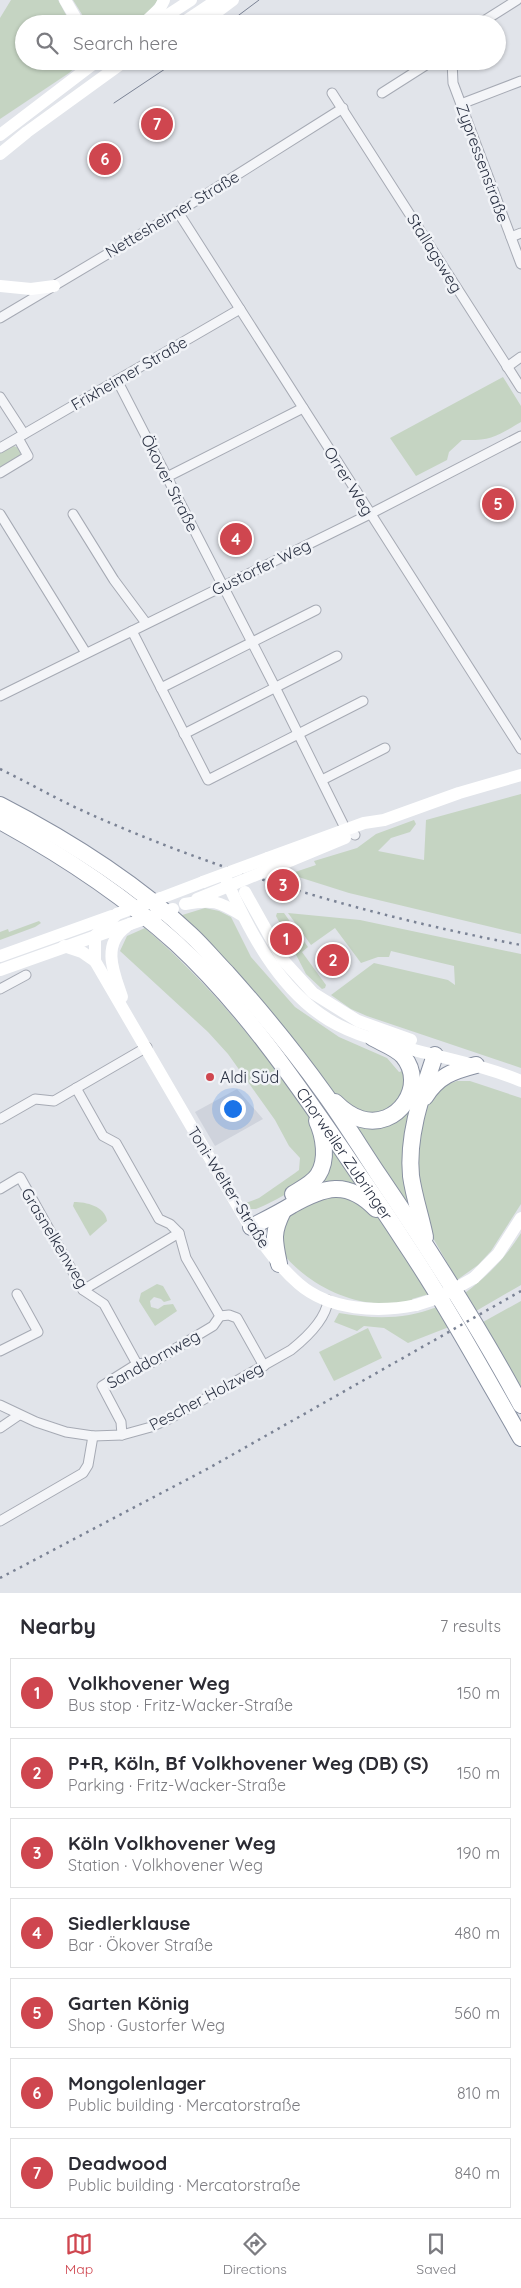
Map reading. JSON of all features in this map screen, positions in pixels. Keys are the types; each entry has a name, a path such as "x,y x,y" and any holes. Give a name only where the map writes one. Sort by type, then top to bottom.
{"highway":[{"name":"Chorweiler Zubringer","path":"0,805 108,869 153,902 192,936 289,1045 325,1094 429,1251 487,1342 521,1405"},
{"name":"Chorweiler Zubringer","path":"0,823 29,837 94,880 175,943 250,1024 306,1096 404,1241 521,1438"},
{"path":"373,1038 402,1055 409,1066 412,1090"},
{"path":"325,1094 355,1117 374,1121 385,1120 399,1111 412,1090 431,1050"},
{"path":"429,1251 411,1176 411,1145 431,1050"},
{"path":"420,1105 439,1080 449,1072 476,1065"},
{"path":"249,1225 304,1188 318,1176 323,1160 324,1144 320,1127 306,1096"},
{"path":"249,1225 283,1210 314,1193 338,1188 350,1191 370,1202 404,1241"},
{"path":"280,1264 274,1243 274,1228 283,1210"}],"street":[{"path":"153,15 160,8 164,0"},
{"path":"168,15 191,0"},
{"path":"194,15 217,0"},
{"path":"213,15 233,0"},
{"path":"493,15 517,0"},
{"path":"0,135 85,70"},
{"path":"0,154 112,70"},
{"path":"382,93 418,70"},
{"name":"Zypressenstraße","path":"452,70 453,83 521,264"},
{"path":"461,104 521,81"},
{"name":"Stallagsweg","path":"332,93 521,388"},
{"name":"Nettesheimer Straße","path":"0,318 178,212 343,108"},
{"path":"0,163 27,132"},
{"name":"Orrer Weg","path":"178,212 521,749"},
{"path":"510,237 521,233"},
{"path":"0,286 31,289 54,286"},
{"name":"Frixheimer Straße","path":"0,448 240,309"},
{"path":"508,367 521,357"},
{"name":"Ökover Straße","path":"117,380 350,832"},
{"path":"0,397 21,436 28,456 0,473"},
{"path":"167,477 303,408"},
{"name":"Gustorfer Weg","path":"0,696 370,514 521,436"},
{"path":"0,514 86,653"},
{"path":"73,514 114,580 146,624"},
{"path":"161,688 316,610"},
{"path":"132,631 208,780 363,701"},
{"path":"184,734 338,656"},
{"path":"322,780 384,748"},
{"path":"0,970 186,904 230,882 268,858 350,832 459,793 521,775"},
{"path":"0,956 203,882 230,882 280,864 350,832"},
{"path":"230,882 248,899 294,974 319,998 358,1021 431,1050 521,1081"},
{"path":"230,882 243,916 262,949 283,979 306,1002 328,1020 373,1038 431,1050"},
{"path":"186,904 209,900 226,906 243,916"},
{"path":"95,961 95,936 117,914"},
{"name":"Toni-Welter-Straße","path":"112,966 111,944 115,936 130,924"},
{"path":"80,928 95,936"},
{"name":"Toni-Welter-Straße","path":"95,936 104,944 126,1012"},
{"name":"Toni-Welter-Straße","path":"64,946 82,952 95,961 249,1225 280,1264 304,1288 328,1300 377,1310 416,1305 438,1298 474,1278 498,1254 521,1218"},
{"path":"0,989 26,975"},
{"path":"0,1119 35,1099 54,1101 146,1047"},
{"path":"76,1088 103,1136 116,1143 159,1219 170,1224 179,1233 186,1258 220,1316 229,1315 237,1318 264,1366"},
{"name":"Grasnelkenweg","path":"0,1189 20,1177 83,1290 104,1304 137,1364"},
{"path":"83,1290 179,1233"},
{"path":"0,1351 38,1332 17,1294"},
{"name":"Pescher Holzweg","path":"0,1405 19,1415 60,1430 93,1436 122,1435 151,1427 169,1419 264,1366 304,1340 319,1321 327,1307 328,1300"},
{"name":"Sanddornweg","path":"122,1435 122,1422 102,1386 137,1364 153,1362 213,1326 220,1316"},
{"path":"0,1428 19,1415"},
{"path":"0,1521 83,1473 88,1465 93,1436"}],"shaded area":[{"path":"237,1089 263,1119 215,1146 195,1112"}],"green space":[{"path":"11,0 58,0 66,15 15,15 15,70 72,70 0,119 0,18"},
{"path":"73,0 158,0 144,15 82,15"},
{"path":"503,377 521,406 521,422 493,437 480,440 462,440 449,452 447,460 416,476 390,438"},
{"path":"11,445 19,448 21,457 0,471 0,452"},
{"path":"521,794 521,934 349,893 289,874 316,865 314,861 357,848 376,834 414,820 416,824 410,832 391,838 378,851 424,860 426,820"},
{"path":"205,908 219,911 231,917 251,957 295,1007 339,1037 387,1058 399,1072 406,1070 408,1091 378,1118 342,1105 179,916"},
{"path":"277,913 284,913 308,947 302,952 326,985 325,988 322,989 306,974 276,916"},
{"path":"288,913 360,920 521,954 521,1068 367,1016 351,1009 331,995 374,963 448,980 455,985 454,966 391,951 389,957 378,957 361,963 335,928 311,945"},
{"path":"39,921 41,923 35,927 0,940 0,932 8,929 9,932"},
{"path":"145,928 202,982 237,1021 299,1101 314,1128 318,1154 316,1165 312,1172 299,1186 290,1192 256,1209 248,1209 243,1204 259,1198 299,1170 300,1158 289,1146 275,1120 228,1054 208,1032 120,951 127,936"},
{"path":"422,1069 426,1070 419,1093 417,1219 340,1112 361,1123 413,1096"},
{"path":"457,1081 470,1081 521,1098 521,1204 491,1251 478,1265 457,1280 429,1231 414,1159 429,1096 446,1085"},
{"path":"328,1144 373,1200 320,1188"},
{"path":"337,1191 378,1217 429,1294 412,1299 413,1302 379,1303 348,1298 310,1279 299,1271 281,1251 282,1218"},
{"path":"74,1202 89,1204 99,1208 106,1216 107,1221 90,1236 73,1206"},
{"path":"521,1233 521,1285 476,1311 465,1293 496,1266"},
{"path":"157,1284 163,1286 171,1300 164,1302 154,1297 150,1301 151,1307 158,1309 164,1305 173,1304 177,1311 155,1326 139,1301 141,1293"},
{"path":"521,1301 521,1389 483,1322"},
{"path":"437,1307 449,1327 408,1343 384,1328 364,1326 357,1331 334,1322 339,1313 388,1317 412,1314"},
{"path":"368,1328 382,1358 334,1381 319,1352"}],"tram line":[{"path":"239,15 259,0"},
{"path":"114,103 164,70"}],"railway":[{"path":"0,769 71,805 134,833 242,873 409,921 521,945"},
{"path":"0,1578 209,1468 521,1291"}],"place":[{"name":"Deadwood","path":"157,124"},
{"name":"Mongolenlager","path":"105,159"},
{"name":"Garten König","path":"498,504"},
{"name":"Siedlerklause","path":"236,539"},
{"name":"Köln Volkhovener Weg","path":"283,885"},
{"name":"Volkhovener Weg","path":"286,939"},
{"name":"P+R, Köln, Bf Volkhovener Weg (DB) (S)","path":"333,960"},
{"name":"Aldi Süd","path":"210,1077"}]}
